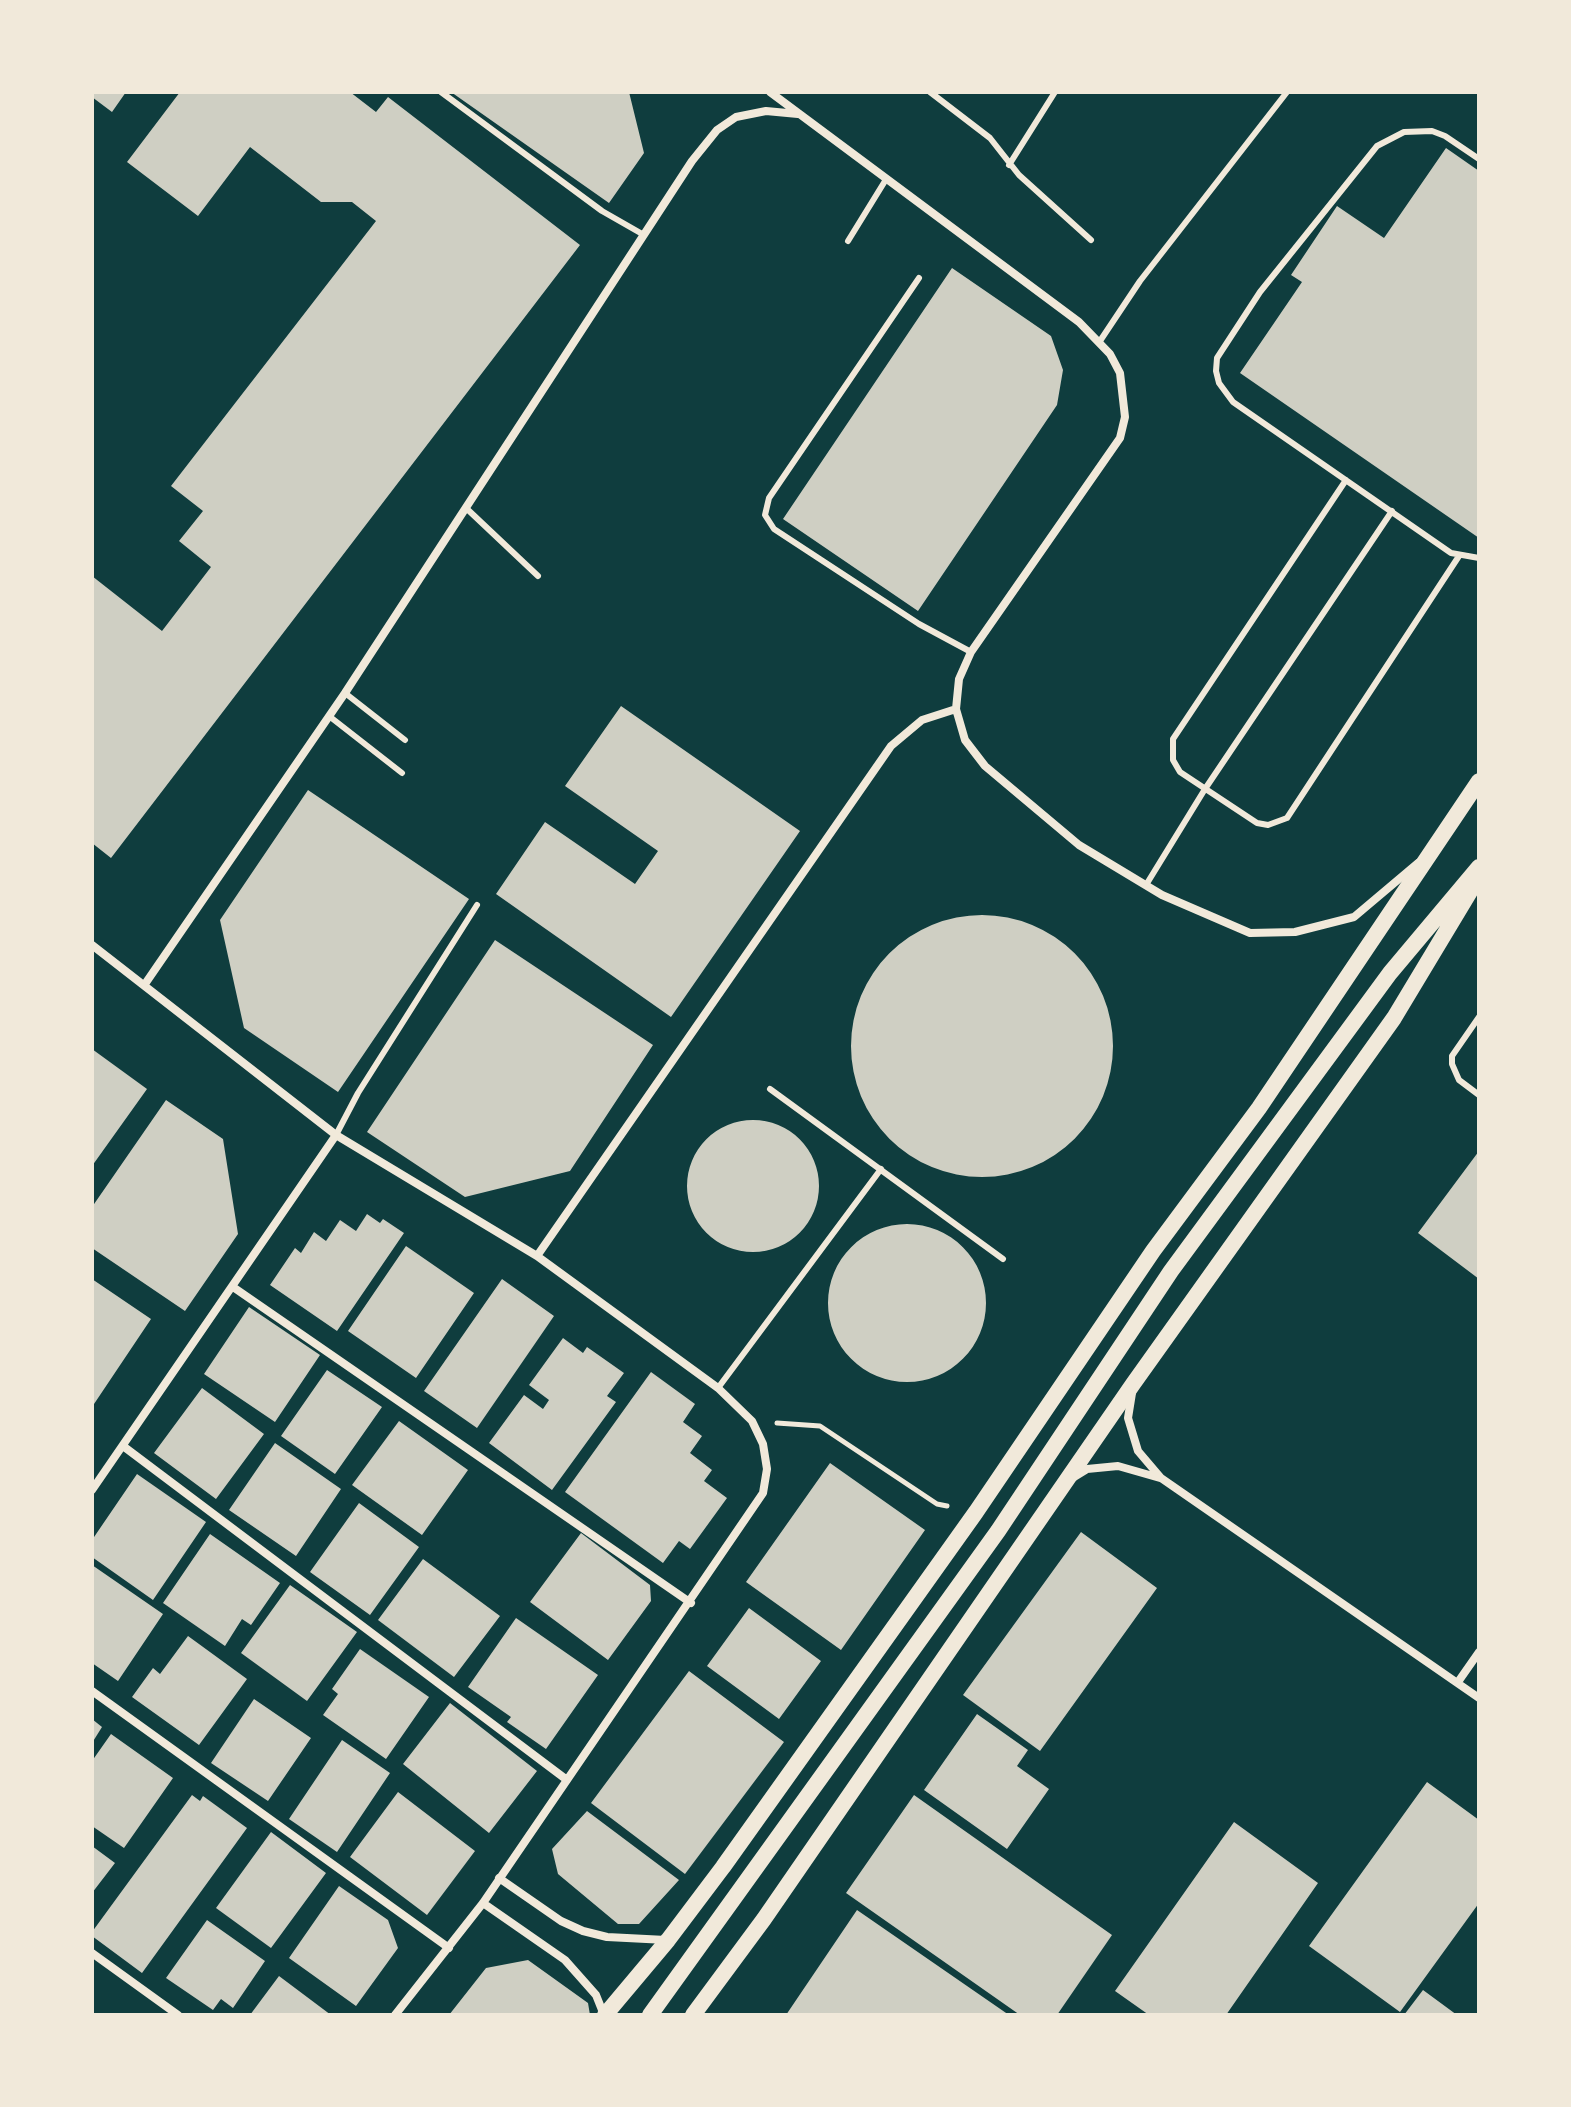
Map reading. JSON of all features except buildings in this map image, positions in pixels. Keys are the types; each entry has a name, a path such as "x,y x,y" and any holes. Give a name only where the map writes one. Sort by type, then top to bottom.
{"main road":[{"path":"605,2015 668,1940 976,1512 1153,1251 1259,1108 1479,781"},
{"path":"650,2015 998,1531 1171,1271 1390,973 1479,867"},
{"path":"693,2015 773,1907 1133,1384 1394,1018 1479,876"}],"street":[{"path":"770,92 1100,341 1120,373 1125,395 1120,438 971,652 959,679 956,709 965,740 985,766 1079,845 1146,885 1250,933 1295,932 1354,917 1437,847"},
{"path":"145,984 345,693 692,161 717,130 736,117 766,111 799,114"},
{"path":"537,1256 891,746 922,720 956,709"},
{"path":"92,945 336,1135 537,1256 718,1388 752,1421 763,1444 767,1469 763,1493 691,1603 483,1903 395,2015"},
{"path":"92,1490 336,1135"},
{"path":"233,1287 691,1603"},
{"path":"1133,1384 1128,1418 1138,1451 1161,1478 1479,1698"},
{"path":"123,1446 567,1780"},
{"path":"1064,1483 1087,1469 1118,1466 1161,1478"},
{"path":"1458,1682 1479,1652"},
{"path":"92,1691 449,1948"},
{"path":"499,1878 561,1921 583,1931 607,1937 668,1940"},
{"path":"483,1903 565,1960 596,1995 605,2015"},
{"path":"92,1953 178,2015"}],"lane":[{"path":"441,92 602,211 644,235"},
{"path":"930,92 990,138 1009,165 1091,240"},
{"path":"1009,165 1055,92"},
{"path":"1100,341 1140,281 1287,92"},
{"path":"1479,159 1432,131 1404,132 1377,146 1285,257 1217,358 1219,383 1233,402 1459,556 1479,558"},
{"path":"848,241 885,181"},
{"path":"919,278 769,498 765,515 774,529 919,624 971,652"},
{"path":"1346,480 1173,739 1171,753 1176,766 1205,789 1257,823 1268,825 1287,818 1459,556"},
{"path":"466,508 538,576"},
{"path":"1146,885 1205,789 1392,511"},
{"path":"345,693 405,740"},
{"path":"329,716 402,773"},
{"path":"336,1135 358,1093 477,905"},
{"path":"1479,1017 1452,1056 1452,1064 1459,1080 1479,1095"},
{"path":"770,1089 1003,1259"},
{"path":"718,1388 881,1169"}],"path":[{"path":"752,1421 820,1426 937,1504 976,1512"}]}
